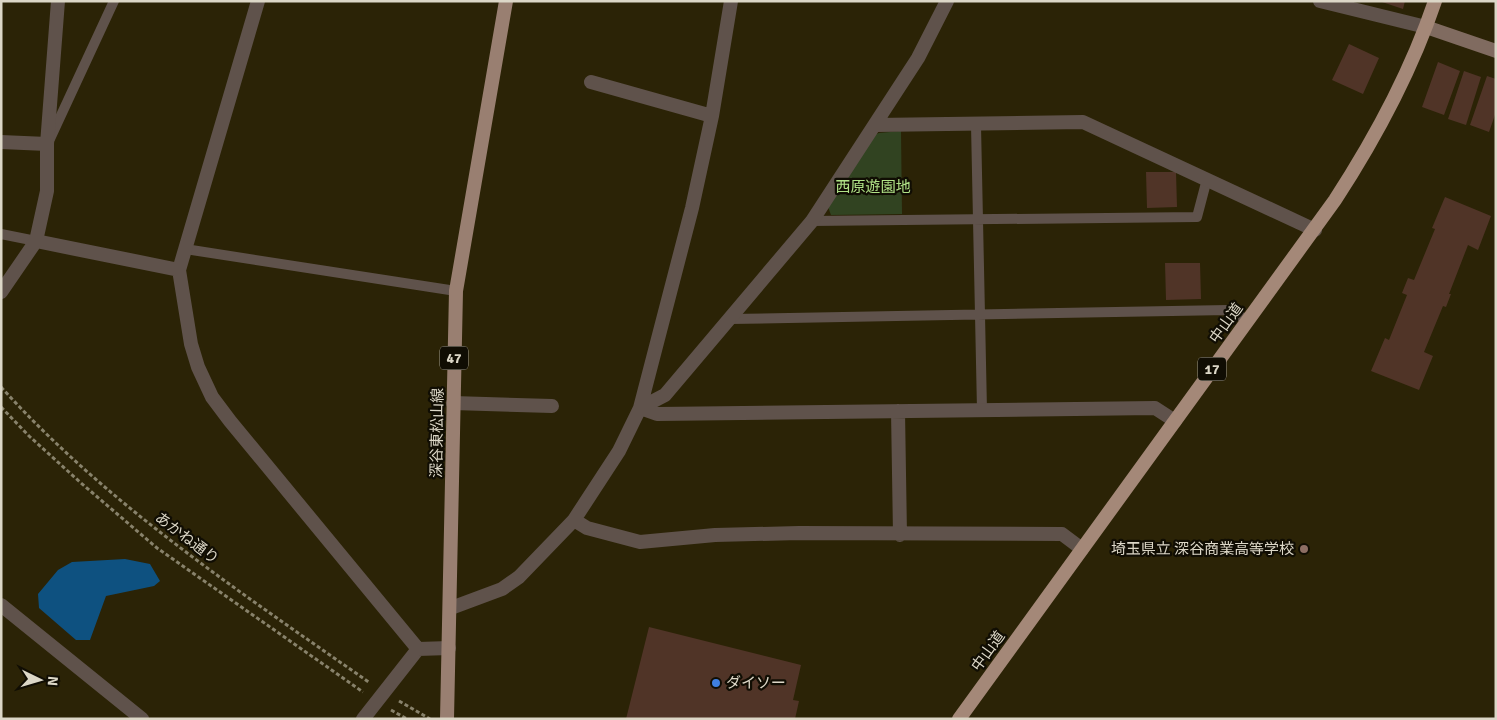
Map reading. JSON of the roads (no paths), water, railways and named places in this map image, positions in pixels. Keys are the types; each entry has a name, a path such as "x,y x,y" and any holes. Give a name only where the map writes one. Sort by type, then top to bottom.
{"highway":[{"name":"中山道","path":"959,719 1315,230 1376,134 1426,28 1435,1"}],"main road":[{"name":"深谷東松山線","path":"447,719 451,608 456,291 506,1"},
{"path":"1426,28 1496,51"}],"street":[{"path":"1,292 36,241 47,191 47,144 58,1"},
{"path":"258,1 179,270 191,344 212,397 418,649"},
{"path":"451,608 502,589 519,577 574,520 619,451 640,408 692,208 712,116 731,1"},
{"path":"640,408 665,395 812,221 918,58 947,1"},
{"path":"1320,1 1426,28"},
{"path":"591,82 712,116"},
{"path":"876,125 1083,122 1315,230"},
{"path":"1,142 47,144"},
{"path":"36,241 179,270"},
{"path":"453,403 552,406"},
{"path":"640,408 657,414 1155,408 1175,420"},
{"path":"898,411 900,534"},
{"path":"574,520 587,528 640,542 734,535 800,533 1062,534 1082,549"},
{"path":"1,605 142,719"},
{"path":"363,719 418,649 449,648"}],"lane":[{"path":"47,144 114,1"},
{"path":"976,125 982,410"},
{"path":"812,221 1197,217 1207,179"},
{"path":"1,234 36,241"},
{"path":"185,249 456,291"},
{"path":"730,319 1228,310 1248,320"}],"water":[{"path":"125,559 150,564 160,581 154,586 106,596 90,640 76,640 39,608 38,594 58,570 72,562"}],"place":[{"name":"埼玉県立 深谷商業高等学校","path":"1304,549"},
{"name":"ダイソー","path":"716,683"}],"park label":[{"name":"西原遊園地","path":"873,187"}]}
